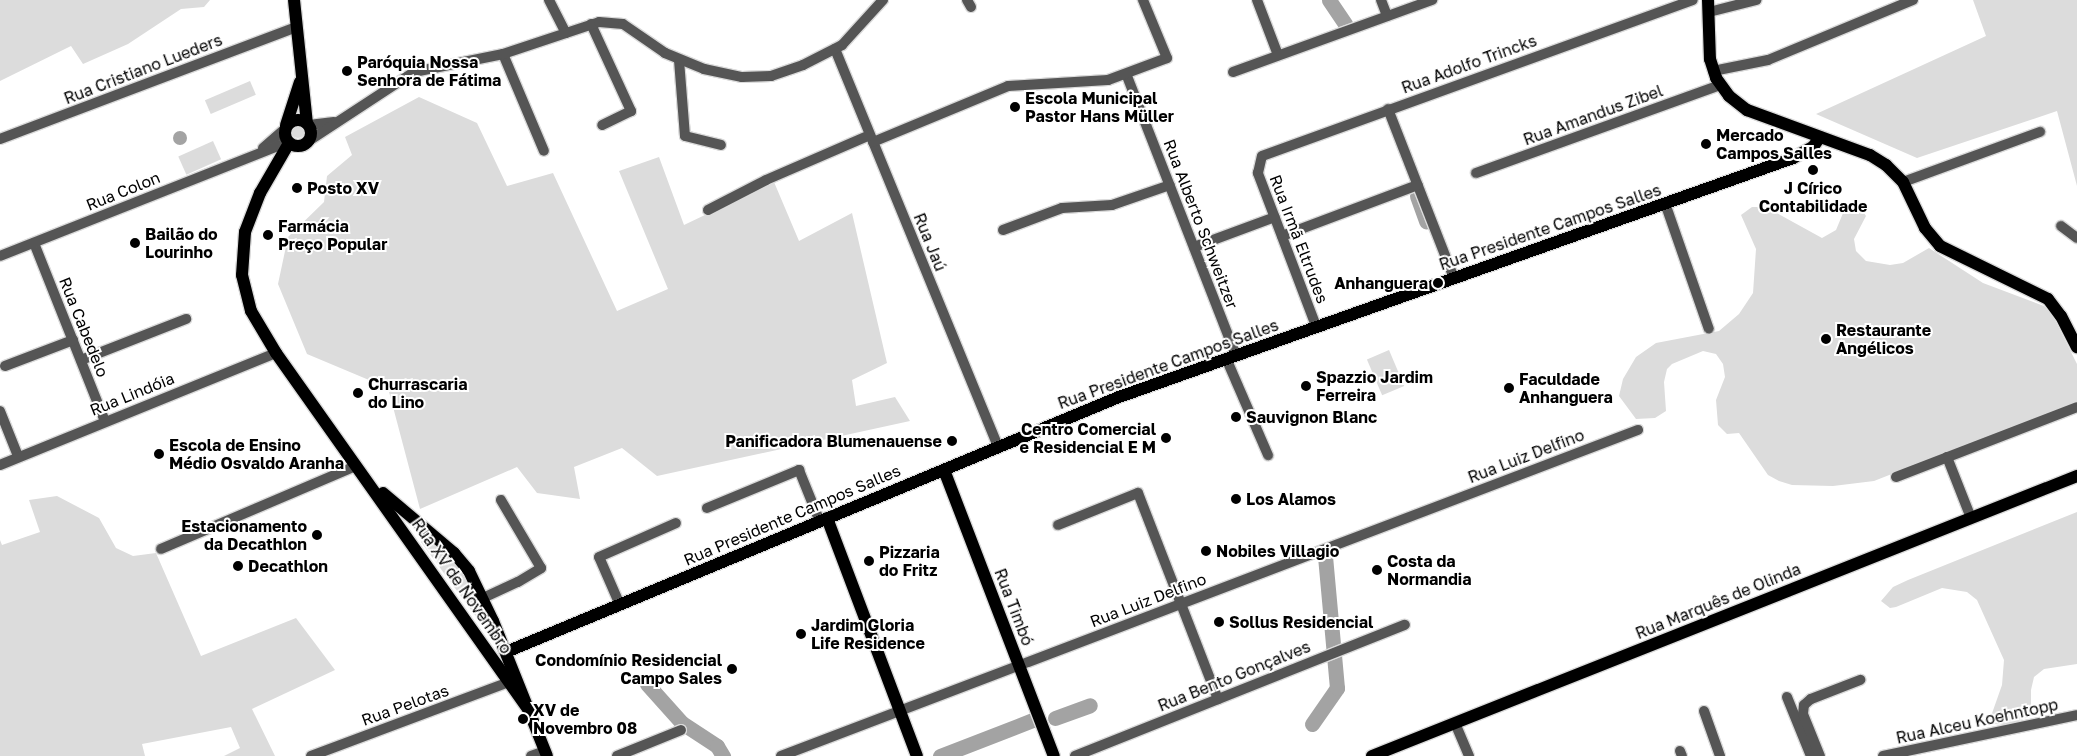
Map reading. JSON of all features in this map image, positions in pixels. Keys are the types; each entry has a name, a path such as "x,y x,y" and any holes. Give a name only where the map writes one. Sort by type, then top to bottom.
{"main road":[{"name":"Rua XV de Novembro","path":"273,173 310,136 294,0"},
{"path":"1709,6 1713,71 1720,85 1747,110 1878,159 1903,182 1926,228 1940,246 2048,299 2061,316 2076,345"},
{"name":"Rua XV de Novembro","path":"302,72 287,135 273,173 249,217 241,263 251,311 276,353 473,628 529,710"},
{"path":"305,143 287,135 296,119 308,124"},
{"name":"Rua Presidente Campos Salles","path":"506,652 1119,397 1799,155 1813,148 1820,137"},
{"name":"Rua Timbó","path":"944,470 1054,756"},
{"name":"Rua Marquês de Olinda","path":"1372,756 2077,476"},
{"name":"Rua XV de Novembro","path":"368,481 462,561 483,598 546,753"},
{"path":"823,520 917,756"},
{"path":"410,540 420,534 435,537"},
{"path":"473,628 488,631 493,621"}],"street":[{"path":"549,0 566,33"},
{"path":"305,143 414,72 503,54 591,24 612,21 623,24 679,60 721,74 762,78 803,65 835,49 854,36 883,0"},
{"path":"708,210 759,183 1008,86 1066,85 1127,76 1167,58 1144,0"},
{"path":"1257,0 1278,55"},
{"path":"1381,0 1388,16"},
{"path":"1233,72 1432,0"},
{"name":"Rua Adolfo Trincks","path":"1258,162 1267,152 1694,0"},
{"path":"1709,6 1756,0"},
{"path":"1713,71 1768,60 1913,0"},
{"path":"591,24 631,111 602,125"},
{"name":"Rua Cristiano Lueders","path":"0,139 297,27"},
{"name":"Rua Jaú","path":"835,49 998,447"},
{"path":"503,54 544,151"},
{"path":"679,60 685,136 721,145"},
{"name":"Rua Alberto Schweitzer","path":"1127,76 1194,248 1231,357 1268,455"},
{"name":"Rua Amandus Zibel","path":"1476,173 1720,85"},
{"path":"1388,109 1454,278"},
{"path":"308,124 340,121"},
{"path":"1903,182 2040,132"},
{"name":"Rua Colon","path":"0,256 258,152 287,135"},
{"name":"Rua Irmã Eltrudes","path":"1258,162 1258,173 1316,326"},
{"path":"1003,230 1062,208 1112,205 1170,185"},
{"path":"1282,236 1418,186"},
{"path":"1665,203 1709,329"},
{"path":"1194,248 1275,218"},
{"path":"2061,226 2077,238"},
{"name":"Rua Cabedelo","path":"34,243 105,421"},
{"path":"81,360 186,319"},
{"path":"5,366 73,340"},
{"name":"Rua Lindóia","path":"0,465 18,456 276,353"},
{"path":"1896,477 2077,407"},
{"path":"0,410 18,456"},
{"name":"Rua Luiz Delfino","path":"781,756 1638,430"},
{"path":"1947,457 1971,518"},
{"path":"161,548 356,466"},
{"path":"707,508 799,470 823,520"},
{"path":"1058,525 1138,493 1218,699"},
{"path":"483,598 518,582 540,568 502,500"},
{"path":"620,605 599,557 676,523"},
{"name":"Rua Bento Gonçalves","path":"1075,756 1405,625"},
{"path":"1820,756 1803,714 1804,705 1811,699 1860,680"},
{"name":"Rua Pelotas","path":"311,756 509,682"},
{"path":"1787,697 1811,756"},
{"path":"1704,711 1720,756"},
{"name":"Rua Alceu Koehntopp","path":"1883,756 2077,715"},
{"path":"1455,723 1469,756"},
{"path":"617,756 681,730"},
{"path":"531,756 546,753"}],"shaded area":[{"path":"0,0 210,0 204,7 181,9 128,44 83,64 71,46 0,81"},
{"path":"1973,0 2077,0 2077,186 2057,111 1917,158 1816,114 1986,36"},
{"path":"250,81 256,95 211,114 205,100"},
{"path":"419,97 477,123 507,186 553,173 617,311 668,289 619,171 659,157 684,225 774,182 799,241 852,213 887,363 852,380 856,406 895,397 910,421 657,476 622,448 574,467 580,499 537,493 517,467 420,509 388,388 307,354 278,284 288,237 324,202 327,176 352,155 345,137"},
{"path":"295,124 301,124 305,131 301,138 295,138 291,134 291,128"},
{"path":"180,131 185,133 187,138 185,143 180,145 175,143 173,138 175,133"},
{"path":"213,141 221,159 186,175 178,156"},
{"path":"1859,205 1866,216 1854,239 1856,251 1866,261 1890,265 1903,263 1929,248 1983,283 2044,306 2053,316 2077,364 2077,401 1874,481 1833,486 1792,485 1779,481 1768,475 1739,433 1727,434 1718,425 1716,400 1725,377 1723,364 1716,354 1703,351 1672,364 1667,369 1664,382 1666,411 1655,418 1636,419 1619,396 1623,379 1636,357 1656,343 1719,331 1739,314 1753,293 1756,249 1741,215 1752,207 1766,207 1822,238 1836,230 1846,206"},
{"path":"1389,350 1404,386 1382,395 1367,359"},
{"path":"57,496 99,518 116,548 133,556 156,553 201,656 296,618 335,670 252,709 275,756 224,756 240,748 231,727 142,744 145,756 0,756 0,540 2,545 40,532 29,500"},
{"path":"2077,512 2077,664 2044,669 2034,677 2031,690 2031,716 2008,725 1994,724 1990,719 2002,685 2004,660 1977,600 1967,592 1942,588 1896,607 1890,608 1881,601 1893,587 1908,580"},
{"path":"422,538 456,560 485,623 480,622 421,542"}],"waterway":[{"path":"1329,0 1345,24"},
{"path":"1417,196 1426,221"},
{"path":"1312,724 1337,688 1325,556"},
{"path":"647,684 682,723 717,746 723,756"},
{"path":"1055,718 1090,705"},
{"path":"940,756 1033,720"}],"place":[{"name":"Paróquia Nossa Senhora de Fátima","path":"347,71"},
{"name":"Escola Municipal Pastor Hans Müller","path":"1015,107"},
{"name":"Mercado Campos Salles","path":"1706,144"},
{"name":"J Círico Contabilidade","path":"1813,170"},
{"name":"Posto XV","path":"297,188"},
{"name":"Farmácia Preço Popular","path":"268,235"},
{"name":"Bailão do Lourinho","path":"135,243"},
{"name":"Anhanguera","path":"1438,283"},
{"name":"Restaurante Angélicos","path":"1826,339"},
{"name":"Spazzio Jardim Ferreira","path":"1306,386"},
{"name":"Faculdade Anhanguera","path":"1509,388"},
{"name":"Churrascaria do Lino","path":"358,393"},
{"name":"Sauvignon Blanc","path":"1236,417"},
{"name":"Centro Comercial e Residencial E M","path":"1166,438"},
{"name":"Panificadora Blumenauense","path":"952,441"},
{"name":"Escola de Ensino Médio Osvaldo Aranha","path":"159,454"},
{"name":"Los Alamos","path":"1236,499"},
{"name":"Estacionamento da Decathlon","path":"317,535"},
{"name":"Nobiles Villagio","path":"1206,551"},
{"name":"Pizzaria do Fritz","path":"869,561"},
{"name":"Decathlon","path":"238,566"},
{"name":"Costa da Normandia","path":"1377,570"},
{"name":"Sollus Residencial","path":"1219,622"},
{"name":"Jardim Gloria Life Residence","path":"801,634"},
{"name":"Condomínio Residencial Campo Sales","path":"732,669"},
{"name":"XV de Novembro 08","path":"523,719"}]}
